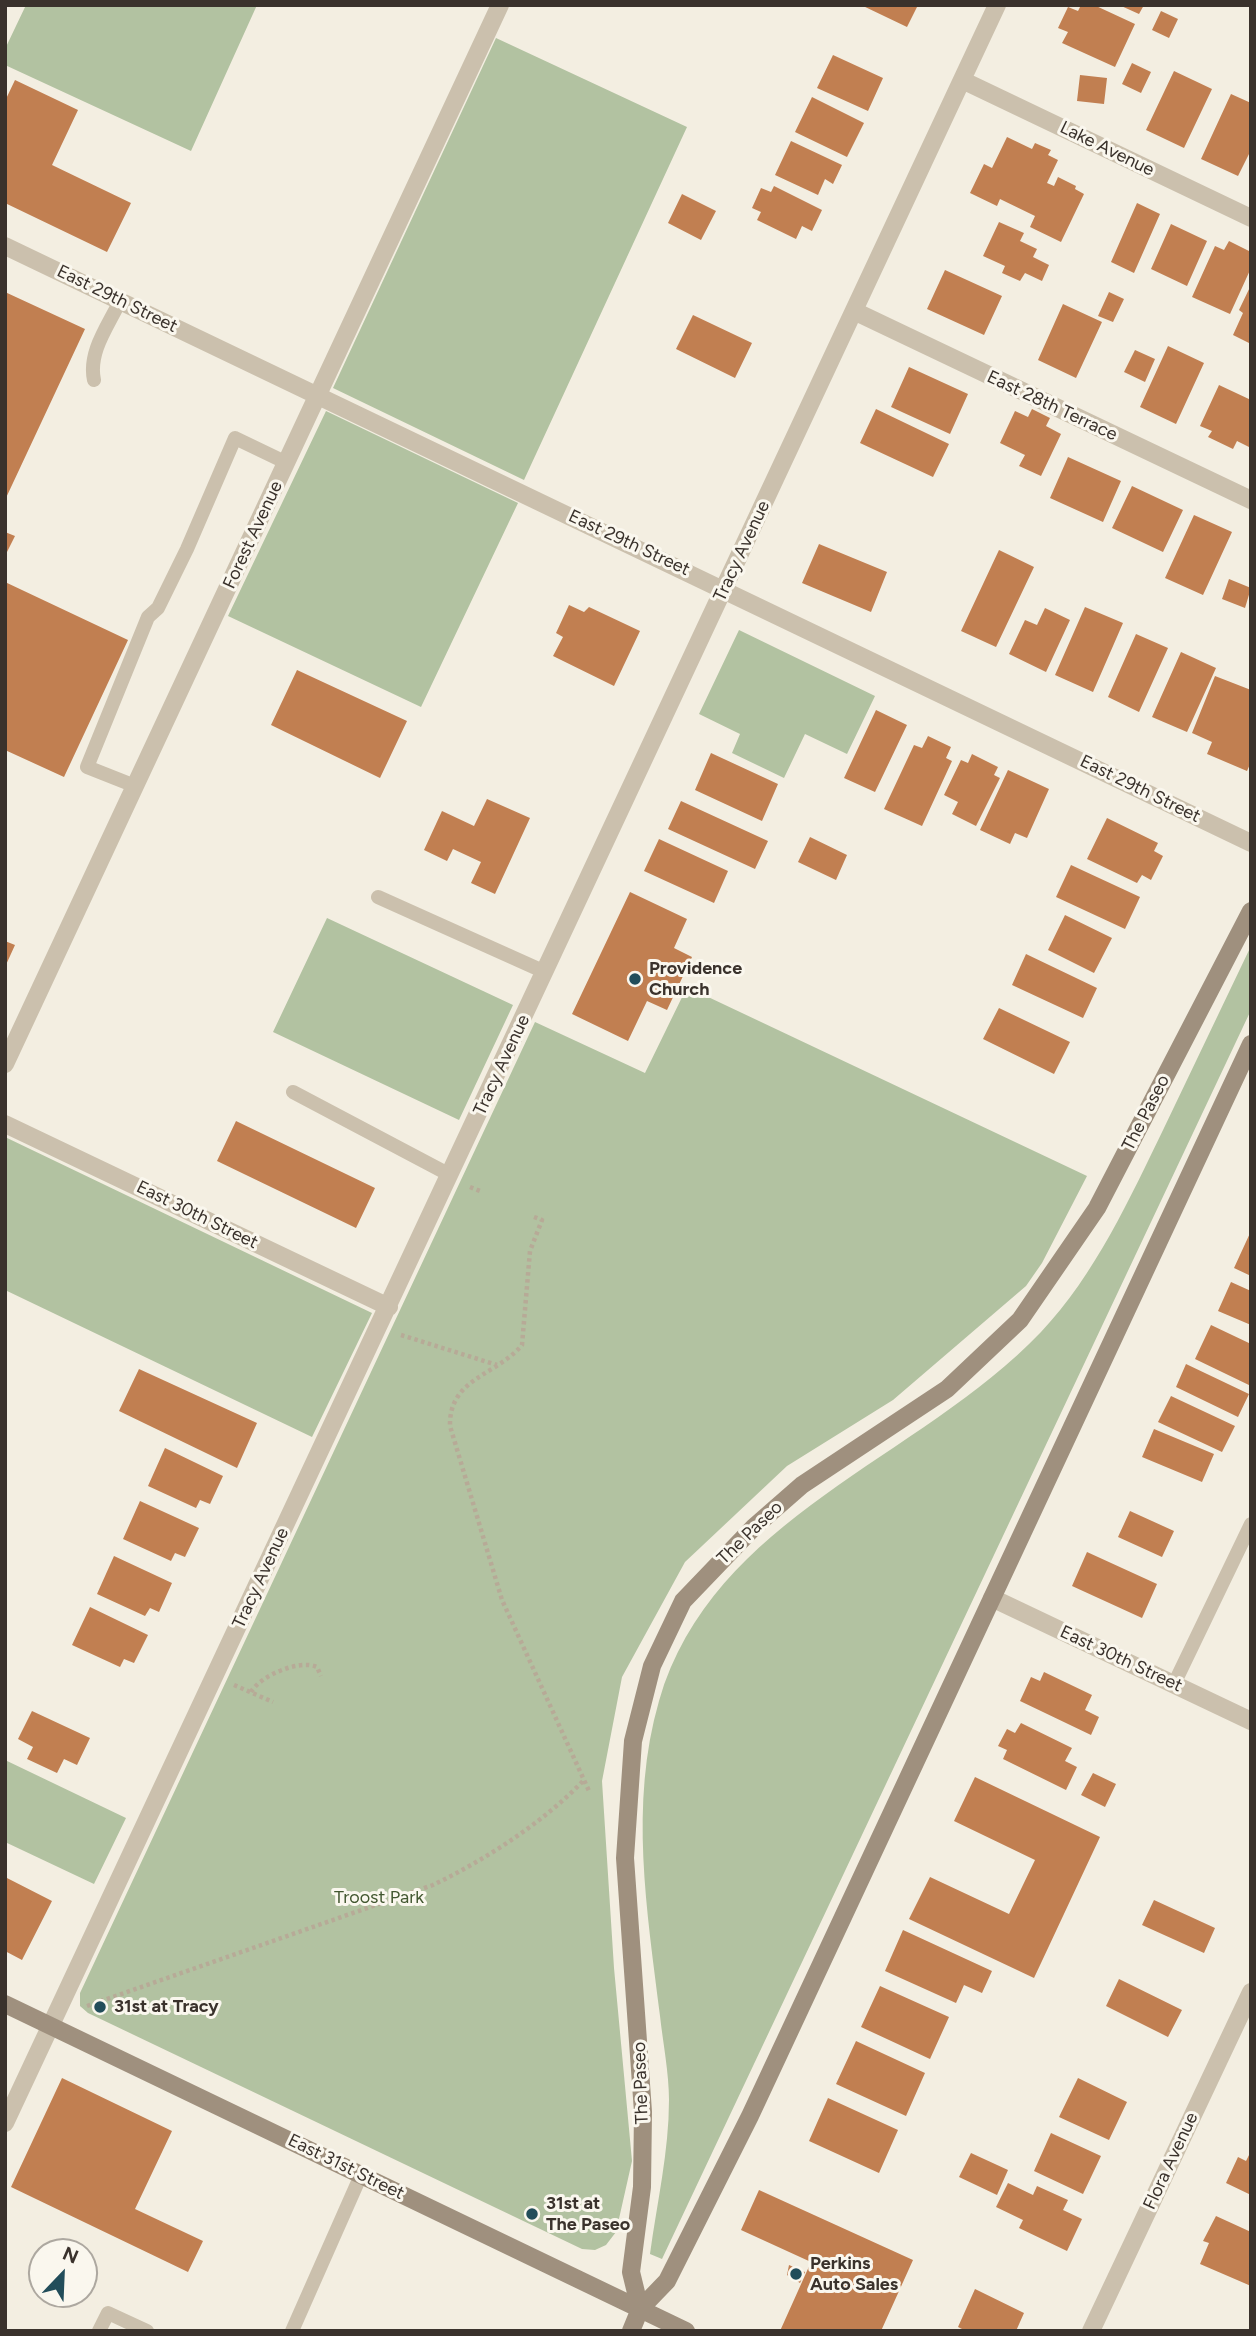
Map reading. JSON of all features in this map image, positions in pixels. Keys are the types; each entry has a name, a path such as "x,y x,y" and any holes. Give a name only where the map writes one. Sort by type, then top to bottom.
{"main road":[{"name":"The Paseo","path":"640,2309 631,2272 642,2187 643,2112 625,1858 633,1741 652,1666 683,1601 754,1527 802,1485 947,1389 1020,1320 1097,1208 1251,911"},
{"path":"631,2331 640,2309 667,2281 750,2116 1251,1044"},
{"name":"East 31st Street","path":"5,2004 686,2331"}],"street":[{"name":"Forest Avenue","path":"5,1064 500,5"},
{"name":"Tracy Avenue","path":"5,2123 997,5"},
{"name":"Lake Avenue","path":"962,80 1251,218"},
{"name":"East 29th Street","path":"5,246 1251,843"},
{"name":"East 28th Terrace","path":"854,311 1251,500"},
{"name":"East 30th Street","path":"5,1124 388,1307"},
{"name":"East 30th Street","path":"992,1598 1251,1721"},
{"name":"Flora Avenue","path":"1091,2331 1251,1992"}],"lane":[{"path":"94,380 92,364 95,352 120,301"},
{"path":"135,786 87,767 148,617 158,608 187,549 235,438 287,463"},
{"path":"378,897 545,972"},
{"path":"293,1092 450,1175"},
{"path":"1174,1684 1251,1524"},
{"path":"292,2331 361,2175"},
{"path":"99,2331 108,2313 147,2331"}],"path":[{"path":"470,1187 480,1191"},
{"path":"534,1217 542,1220 530,1251 524,1338 516,1352 456,1396 451,1406 450,1426 502,1600 589,1791"},
{"path":"401,1335 497,1365"},
{"path":"251,1692 263,1677 300,1664 313,1665 321,1676"},
{"path":"233,1685 272,1702"},
{"path":"87,2006 433,1885 468,1868 503,1845 584,1780"}],"green space":[{"path":"26,5 257,5 191,151 5,65 5,49"},
{"path":"496,38 687,127 524,480 333,388"},
{"path":"326,411 518,503 421,707 228,616"},
{"path":"739,630 875,696 847,754 805,734 784,778 732,753 740,734 699,714"},
{"path":"327,918 513,1005 459,1120 273,1032"},
{"path":"1251,946 1251,1010 662,2259 650,2254 665,2158 669,2100 643,1858 645,1779 659,1701 686,1637 724,1583 771,1537 824,1495 992,1377 1041,1332 1060,1310 1110,1235"},
{"name":"Troost Park","path":"687,987 1087,1176 1042,1263 1026,1286 893,1400 787,1466 685,1562 622,1677 602,1781 614,1968 632,2161 616,2232 606,2245 595,2250 582,2249 88,2013 80,2006 80,1993 535,1022 645,1073"},
{"path":"5,1137 372,1313 312,1437 5,1290"},
{"path":"5,1760 126,1818 94,1884 5,1842"}],"building":[{"path":"861,5 918,5 907,27"},
{"path":"1081,5 1094,5 1135,24 1115,67 1062,43 1068,32 1058,28 1068,7 1078,11"},
{"path":"1119,5 1144,5 1139,14"},
{"path":"1161,11 1178,19 1169,38 1152,30"},
{"path":"833,55 883,78 868,111 817,88"},
{"path":"1132,63 1151,72 1141,93 1122,84"},
{"path":"1174,71 1212,89 1184,148 1146,130"},
{"path":"1080,75 1107,78 1104,104 1077,101"},
{"path":"15,80 78,110 52,165 131,203 107,252 5,203 5,101"},
{"path":"1231,94 1251,103 1251,150 1238,176 1201,159"},
{"path":"812,97 864,123 847,157 795,132"},
{"path":"1007,137 1032,149 1035,143 1051,150 1048,155 1058,160 1047,183 1054,186 1058,177 1076,186 1075,189 1084,194 1061,242 1030,227 1035,216 1000,199 997,206 970,193 984,164 992,168"},
{"path":"791,141 842,165 833,184 825,179 818,195 775,175"},
{"path":"774,186 822,210 812,231 802,226 796,239 757,220 761,212 752,208 761,188 771,192"},
{"path":"682,194 716,211 701,240 668,223"},
{"path":"1137,203 1160,214 1134,273 1111,262"},
{"path":"999,222 1024,233 1020,241 1037,249 1033,257 1049,265 1042,281 1025,273 1020,281 1002,273 1005,266 983,256"},
{"path":"1171,224 1207,241 1187,286 1151,269"},
{"path":"1229,241 1251,252 1251,268 1230,314 1192,297 1215,246 1224,250"},
{"path":"945,270 1002,296 984,335 927,309"},
{"path":"1251,285 1251,344 1233,335 1243,313 1239,310"},
{"path":"5,292 85,329 5,500"},
{"path":"1109,292 1124,299 1113,322 1098,316"},
{"path":"1063,304 1102,322 1076,378 1038,360"},
{"path":"693,315 752,343 735,378 676,349"},
{"path":"1168,346 1204,363 1176,424 1140,407"},
{"path":"1135,350 1155,359 1145,382 1124,372"},
{"path":"909,367 968,394 950,434 891,407"},
{"path":"1219,385 1251,400 1251,448 1237,441 1233,449 1208,437 1212,431 1200,426"},
{"path":"876,409 949,444 933,477 860,443"},
{"path":"1032,409 1050,418 1046,426 1061,434 1041,476 1019,466 1025,455 1000,443 1015,411 1028,417"},
{"path":"1068,457 1121,481 1103,522 1050,498"},
{"path":"1132,486 1183,510 1163,552 1112,528"},
{"path":"1194,515 1232,532 1203,595 1165,578"},
{"path":"5,532 15,536 5,556"},
{"path":"819,544 887,572 871,612 802,583"},
{"path":"999,550 1034,567 996,647 961,631"},
{"path":"1229,579 1251,588 1245,608 1222,599"},
{"path":"5,582 128,640 64,777 5,750"},
{"path":"569,605 584,612 589,607 640,631 614,686 553,656 563,637 556,633"},
{"path":"1085,607 1123,623 1093,692 1055,675"},
{"path":"1045,608 1070,620 1046,672 1009,654 1025,620 1037,625"},
{"path":"1136,634 1168,648 1139,712 1108,697"},
{"path":"1181,652 1216,668 1187,732 1152,717"},
{"path":"297,670 407,721 380,778 271,725"},
{"path":"1215,676 1251,690 1251,762 1247,771 1207,754 1212,742 1192,733"},
{"path":"876,710 907,725 875,792 844,778"},
{"path":"928,736 951,747 946,758 952,761 922,826 884,809 914,745 922,748"},
{"path":"711,753 778,784 762,821 695,790"},
{"path":"972,754 998,767 994,775 1000,778 976,826 952,814 958,802 944,795 961,760 968,763"},
{"path":"1008,770 1049,789 1027,838 1015,833 1010,844 980,830"},
{"path":"487,799 530,818 495,894 471,883 481,862 453,849 447,861 424,850 442,811 474,826"},
{"path":"681,801 768,841 755,869 668,829"},
{"path":"1107,818 1158,843 1154,851 1163,856 1151,880 1142,875 1137,883 1087,859"},
{"path":"810,837 847,855 836,880 798,862"},
{"path":"659,839 728,871 714,903 644,871"},
{"path":"1071,865 1140,897 1125,929 1056,897"},
{"name":"Providence Church","path":"630,892 687,919 674,948 692,957 667,1010 647,1001 628,1041 572,1014"},
{"path":"1065,915 1112,938 1094,973 1048,950"},
{"path":"5,941 15,945 5,967"},
{"path":"1026,954 1097,988 1083,1018 1012,985"},
{"path":"999,1008 1070,1042 1054,1074 983,1039"},
{"path":"236,1121 375,1188 356,1228 217,1161"},
{"path":"1251,1231 1251,1276 1234,1268"},
{"path":"1231,1282 1251,1291 1251,1325 1218,1311"},
{"path":"1211,1325 1251,1344 1251,1386 1195,1359"},
{"path":"1186,1364 1249,1394 1238,1417 1176,1387"},
{"path":"139,1369 257,1423 237,1468 119,1411"},
{"path":"1171,1396 1235,1426 1222,1452 1158,1422"},
{"path":"1154,1429 1214,1454 1202,1482 1142,1457"},
{"path":"165,1448 223,1476 210,1504 200,1500 196,1508 148,1486"},
{"path":"140,1501 199,1528 185,1557 175,1553 171,1561 123,1539"},
{"path":"1130,1511 1174,1531 1162,1557 1118,1537"},
{"path":"1087,1552 1157,1584 1142,1618 1072,1586"},
{"path":"114,1556 172,1583 159,1612 150,1608 145,1616 97,1594"},
{"path":"90,1607 148,1635 134,1663 124,1659 120,1667 72,1645"},
{"path":"1044,1672 1092,1695 1085,1710 1099,1717 1091,1735 1020,1701 1031,1677 1040,1681"},
{"path":"32,1711 90,1738 77,1765 64,1759 57,1773 27,1759 33,1747 18,1739"},
{"path":"1021,1723 1072,1748 1065,1761 1077,1767 1066,1790 1003,1759 1007,1750 998,1746 1007,1729 1015,1733"},
{"path":"1093,1773 1116,1784 1105,1807 1081,1795"},
{"path":"975,1777 1100,1837 1034,1978 909,1919 930,1877 1009,1914 1035,1860 954,1821"},
{"path":"5,1877 52,1901 22,1960 5,1951"},
{"path":"1154,1900 1215,1928 1204,1953 1142,1925"},
{"path":"903,1930 992,1971 982,1993 964,1985 956,2003 885,1971"},
{"path":"1119,1979 1182,2010 1168,2037 1106,2006"},
{"path":"880,1986 949,2017 930,2059 861,2027"},
{"path":"856,2041 925,2073 906,2116 836,2084"},
{"path":"62,2078 172,2131 135,2209 203,2241 188,2272 11,2187"},
{"path":"1078,2078 1127,2102 1109,2140 1059,2117"},
{"path":"828,2098 898,2130 879,2173 809,2141"},
{"path":"1051,2133 1101,2156 1083,2194 1034,2171"},
{"path":"1251,2151 1251,2195 1226,2183 1238,2157 1246,2161"},
{"path":"971,2153 1008,2170 997,2195 959,2177"},
{"path":"1008,2183 1033,2195 1037,2186 1068,2200 1063,2210 1082,2219 1067,2251 1019,2228 1023,2220 996,2207"},
{"path":"759,2190 913,2260 881,2331 780,2331 811,2262 741,2230"},
{"path":"1216,2216 1251,2232 1251,2286 1200,2264 1209,2243 1203,2241"},
{"name":"Perkins Auto Sales","path":"789,2265 805,2272 800,2283 787,2275"},
{"path":"975,2289 1024,2313 1016,2331 966,2331 958,2327"}],"place":[{"name":"Providence Church","path":"635,979"},
{"name":"31st at Tracy","path":"100,2007"},
{"name":"31st at The Paseo","path":"532,2214"},
{"name":"Perkins Auto Sales","path":"796,2274"}]}
